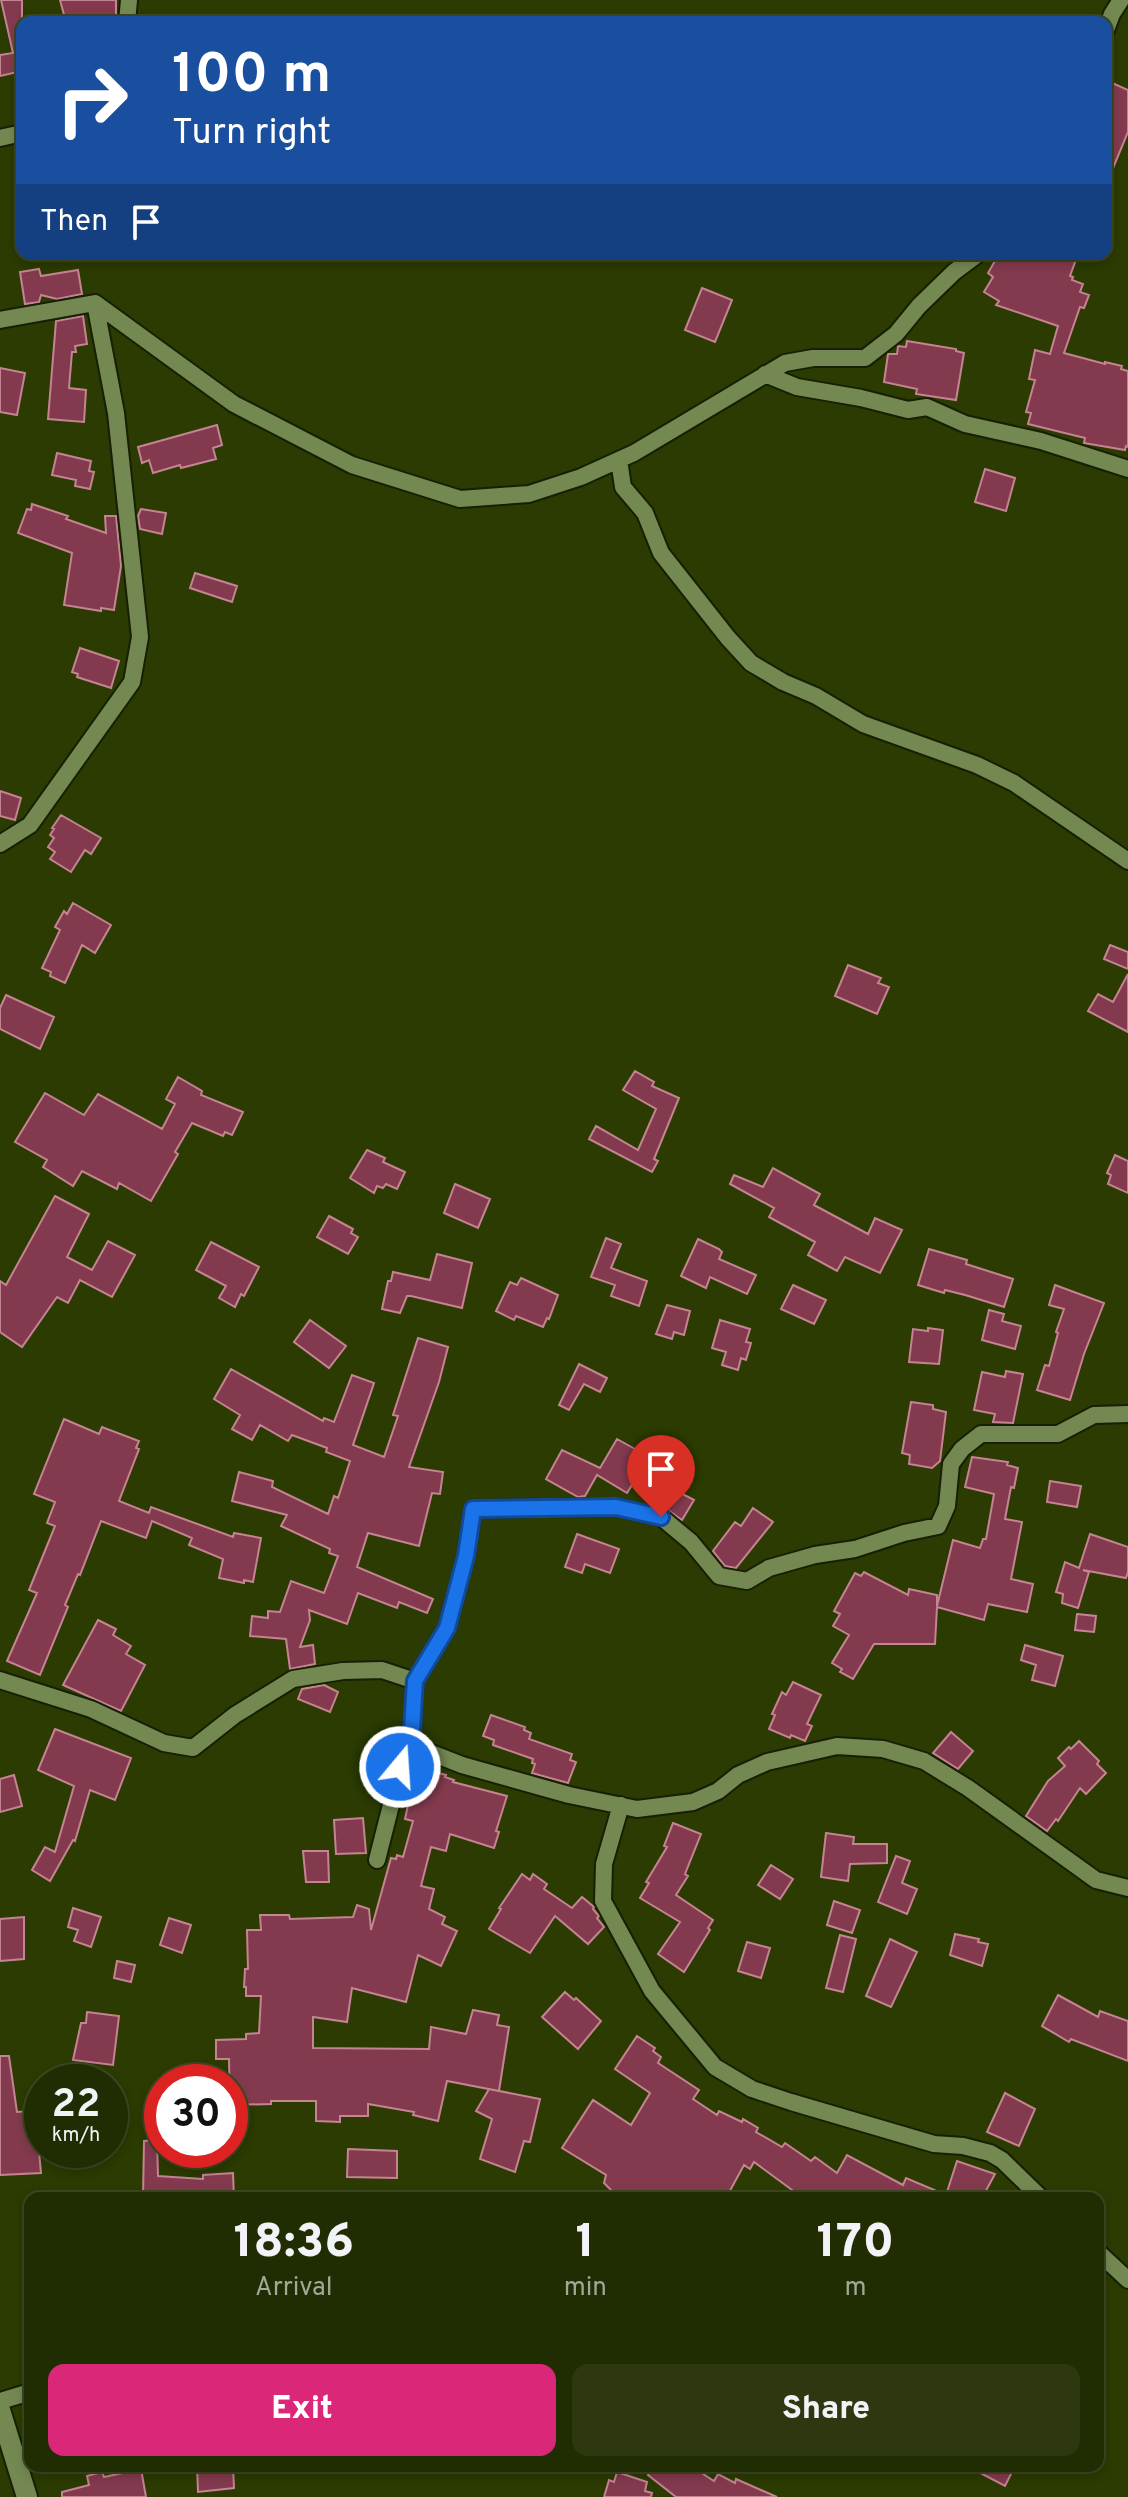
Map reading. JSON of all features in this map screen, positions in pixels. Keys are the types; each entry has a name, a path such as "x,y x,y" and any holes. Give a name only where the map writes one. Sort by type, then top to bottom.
{"main road":[{"path":"0,2410 27,2497"}],"street":[{"path":"0,320 95,303 234,404 352,465 460,499 529,494 581,477 619,460 785,363 813,358 865,358 896,334 919,306 970,260"},
{"path":"0,844 30,825 132,682 140,637 116,413 95,303"},
{"path":"765,374 797,387 908,410 927,407 965,424 1041,441 1128,469"},
{"path":"619,460 623,487 645,513 661,553 751,663 863,724 977,765 1014,783 1128,861"},
{"path":"377,1860 400,1767 411,1745 415,1681 447,1628 466,1556 473,1509 616,1507 661,1517 691,1542 719,1576 747,1581 769,1568 938,1526 947,1506 951,1464 962,1449 981,1434 1058,1434 1094,1415 1128,1414"},
{"path":"0,1680 91,1709 164,1743 193,1748 235,1715 293,1679 343,1671 382,1670 415,1681"},
{"path":"411,1745 462,1765 569,1795 637,1809 693,1802 767,1762 837,1746 883,1749 924,1761 968,1788 1096,1880 1128,1888"},
{"path":"621,1805 604,1864 603,1901 652,1991 715,2067 752,2089 791,2102 934,2144 963,2146 990,2153 1002,2160 1035,2192"},
{"path":"1104,2258 1128,2280"},
{"path":"0,2401 24,2394"}],"building":[{"path":"1,0 22,0 22,16 16,16 16,72 0,76 0,55 13,53"},
{"path":"60,0 116,0 116,16 64,16"},
{"path":"1112,83 1128,90 1128,132 1112,171"},
{"path":"996,260 1076,260 1070,276 1083,284 1080,292 1089,295 1084,308 1080,307 1064,353 1122,366 1121,369 1128,371 1128,447 1125,450 1084,443 1085,438 1028,424 1031,413 1026,412 1035,380 1029,379 1035,350 1050,354 1058,326 996,305 999,301 984,292 993,277 988,273"},
{"path":"39,269 41,276 78,270 82,294 57,299 41,295 39,302 25,304 20,272"},
{"path":"702,288 732,300 715,342 685,330"},
{"path":"83,316 87,344 75,346 76,352 72,352 69,388 86,390 84,422 48,419 56,321"},
{"path":"907,341 964,353 956,400 916,394 917,389 884,382 888,354 897,354 898,346 906,347"},
{"path":"0,368 25,373 17,415 0,412"},
{"path":"217,425 222,445 213,448 216,459 153,473 149,460 142,463 138,447"},
{"path":"57,453 91,461 89,471 94,472 90,489 75,486 76,480 52,475"},
{"path":"985,469 1015,478 1006,511 975,502"},
{"path":"32,504 106,533 105,516 116,516 121,566 114,610 64,605 72,553 18,533"},
{"path":"141,509 166,513 162,534 140,529 138,516"},
{"path":"195,573 237,586 232,602 190,588"},
{"path":"80,648 119,661 111,688 77,677 78,674 72,672"},
{"path":"0,791 21,798 15,820 0,816"},
{"path":"61,815 101,838 91,854 85,850 71,872 50,859 55,852 48,847 54,838 50,835"},
{"path":"73,903 111,925 95,953 82,945 65,983 42,968 60,930 55,927"},
{"path":"1110,945 1128,952 1128,969 1104,959"},
{"path":"848,965 881,978 878,983 889,987 877,1014 835,996"},
{"path":"1128,974 1128,1032 1088,1011 1098,994 1113,1002"},
{"path":"6,995 54,1017 40,1049 0,1029 0,1008"},
{"path":"635,1071 654,1082 652,1086 679,1098 654,1159 658,1161 652,1172 589,1139 596,1126 638,1150 656,1109 623,1090"},
{"path":"178,1077 202,1091 201,1095 243,1112 232,1135 225,1132 223,1136 192,1123 151,1201 119,1183 117,1189 82,1171 73,1186 43,1167 47,1160 15,1142 45,1093 84,1115 98,1094 162,1129 175,1104 166,1099"},
{"path":"367,1150 405,1172 397,1189 386,1184 383,1188 377,1186 374,1193 350,1178"},
{"path":"1115,1155 1128,1161 1128,1193 1108,1184 1111,1175 1107,1173"},
{"path":"773,1168 820,1194 814,1205 868,1234 875,1218 902,1230 880,1273 845,1257 837,1271 808,1255 815,1242 769,1217 774,1208 730,1184 734,1175 763,1187"},
{"path":"455,1184 490,1199 478,1228 444,1213"},
{"path":"55,1196 89,1214 67,1257 92,1270 108,1241 135,1255 112,1297 80,1280 68,1303 57,1297 22,1347 0,1332 0,1281 6,1285"},
{"path":"329,1216 353,1229 351,1233 358,1237 348,1254 317,1237"},
{"path":"606,1238 621,1244 611,1268 647,1281 639,1306 611,1296 615,1285 591,1277"},
{"path":"698,1239 719,1249 722,1252 719,1259 756,1275 747,1294 710,1277 706,1288 681,1276"},
{"path":"211,1242 259,1267 235,1307 219,1298 226,1286 196,1270"},
{"path":"929,1249 967,1260 966,1264 1013,1279 1004,1307 918,1285"},
{"path":"437,1254 472,1263 462,1308 407,1296 400,1313 382,1309 393,1272 430,1280"},
{"path":"521,1278 558,1295 543,1327 516,1316 514,1320 496,1311 510,1282 517,1285"},
{"path":"793,1285 826,1300 814,1324 781,1309"},
{"path":"1055,1285 1104,1303 1070,1400 1037,1390 1045,1365 1049,1366 1064,1309 1049,1305"},
{"path":"667,1305 690,1311 684,1335 674,1332 672,1339 656,1334"},
{"path":"989,1310 1004,1314 1002,1321 1021,1326 1015,1349 982,1340"},
{"path":"310,1320 346,1346 329,1368 294,1342"},
{"path":"720,1320 750,1329 746,1342 751,1343 746,1360 741,1358 738,1370 722,1365 726,1352 712,1348"},
{"path":"928,1328 943,1330 939,1364 909,1362 913,1329 928,1331"},
{"path":"418,1338 448,1347 409,1467 443,1472 440,1494 432,1493 419,1546 368,1533 357,1567 433,1599 427,1613 399,1602 397,1608 358,1593 347,1624 309,1610 310,1620 300,1647 313,1645 315,1664 290,1669 286,1639 250,1636 252,1616 268,1618 268,1611 280,1612 291,1581 324,1593 338,1556 329,1553 330,1549 281,1526 287,1515 232,1501 239,1472 273,1481 272,1487 328,1514 334,1496 338,1498 350,1461 326,1452 327,1448 292,1435 288,1441 260,1425 252,1440 232,1429 240,1415 214,1399 231,1369 323,1421 324,1418 334,1422 352,1375 374,1383 353,1445 384,1457 398,1416 393,1415"},
{"path":"579,1364 607,1378 600,1392 584,1384 569,1410 559,1405"},
{"path":"1006,1371 1023,1374 1013,1423 993,1422 995,1414 974,1410 982,1372 1005,1377"},
{"path":"911,1402 933,1405 933,1409 946,1412 940,1461 932,1468 909,1464 910,1455 902,1453"},
{"path":"64,1419 99,1434 102,1427 139,1441 136,1448 139,1449 119,1501 149,1513 151,1507 233,1537 234,1533 261,1538 253,1582 244,1580 244,1583 219,1578 223,1559 189,1545 192,1538 152,1521 146,1538 101,1521 65,1605 68,1607 40,1675 7,1661 37,1593 29,1590 55,1526 47,1523 55,1502 34,1494"},
{"path":"617,1439 644,1454 632,1474 637,1477 627,1493 597,1475 585,1496 578,1497 546,1479 562,1450 600,1468"},
{"path":"972,1457 1008,1462 1007,1465 1018,1468 1005,1519 1022,1522 1011,1579 1033,1584 1027,1612 988,1604 984,1620 937,1607 935,1644 874,1644 853,1679 840,1672 842,1669 832,1663 849,1635 833,1626 840,1614 834,1611 855,1573 861,1576 864,1572 908,1595 909,1589 937,1595 937,1606 953,1540 980,1548 983,1539 986,1539 994,1494 965,1487"},
{"path":"1050,1481 1081,1486 1077,1507 1047,1502"},
{"path":"671,1488 694,1500 682,1520 662,1506"},
{"path":"753,1508 773,1522 736,1568 725,1566 713,1551 735,1522 741,1526"},
{"path":"577,1534 619,1549 610,1573 585,1564 582,1573 565,1567"},
{"path":"1090,1534 1128,1547 1128,1572 1126,1578 1083,1570 1089,1572 1078,1608 1062,1603 1063,1594 1056,1592 1065,1562 1079,1568"},
{"path":"1077,1614 1096,1616 1094,1632 1075,1630"},
{"path":"98,1620 116,1629 113,1635 131,1646 126,1654 145,1665 121,1711 63,1685"},
{"path":"1025,1645 1063,1656 1055,1686 1032,1680 1036,1665 1021,1660"},
{"path":"793,1682 821,1695 807,1724 812,1726 805,1741 769,1729 782,1692 786,1695"},
{"path":"324,1685 338,1692 330,1712 298,1699 302,1689"},
{"path":"491,1715 525,1727 524,1730 531,1733 529,1739 572,1754 570,1760 576,1762 568,1783 532,1773 533,1759 493,1745 494,1740 483,1736"},
{"path":"55,1729 131,1758 115,1800 90,1790 75,1841 50,1881 32,1870 45,1847 55,1852 74,1786 38,1770"},
{"path":"951,1732 973,1751 958,1769 933,1753"},
{"path":"1079,1741 1106,1773 1086,1794 1080,1788 1058,1821 1056,1819 1047,1831 1026,1816 1048,1781 1065,1766 1058,1758"},
{"path":"427,1770 446,1775 453,1782 507,1796 494,1848 450,1834 446,1851 431,1847 421,1886 434,1889 429,1909 445,1917 442,1924 457,1931 441,1966 418,1955 406,2002 352,1988 347,2022 313,2017 313,2048 429,2049 431,2027 466,2034 473,2010 499,2015 497,2025 509,2027 499,2091 447,2081 438,2121 413,2115 414,2112 368,2104 368,2116 340,2116 340,2122 316,2121 316,2101 248,2105 248,2064 229,2064 229,2059 216,2059 216,2040 246,2039 246,2034 259,2033 261,1996 246,1996 244,1987 245,1969 248,1969 247,1930 261,1930 260,1915 289,1915 290,1919 353,1917 357,1905 369,1909 371,1930 391,1858 396,1859 397,1855 403,1857 413,1821 405,1819 413,1782 417,1783 419,1775 425,1777"},
{"path":"14,1775 22,1806 0,1812 0,1779"},
{"path":"363,1818 366,1853 336,1854 334,1820"},
{"path":"673,1823 701,1834 685,1874 688,1876 676,1895 713,1920 684,1972 658,1954 680,1922 640,1898 667,1847 664,1846"},
{"path":"826,1833 854,1837 853,1844 887,1844 887,1863 850,1864 848,1881 821,1877"},
{"path":"303,1851 328,1851 329,1882 306,1882"},
{"path":"896,1856 910,1861 902,1883 917,1889 907,1914 878,1902"},
{"path":"771,1865 793,1879 780,1899 758,1885"},
{"path":"522,1874 530,1880 533,1874 547,1884 544,1889 572,1908 582,1897 594,1907 604,1927 588,1944 555,1916 530,1953 489,1929"},
{"path":"834,1901 860,1910 852,1933 827,1925"},
{"path":"73,1908 101,1917 91,1947 74,1941 78,1930 68,1927"},
{"path":"24,1917 24,1959 0,1961 0,1919"},
{"path":"169,1918 191,1925 182,1953 160,1945"},
{"path":"955,1934 988,1944 982,1966 950,1955"},
{"path":"840,1935 856,1939 843,1992 826,1988"},
{"path":"890,1939 917,1952 891,2007 866,1996"},
{"path":"747,1942 770,1948 761,1978 738,1971"},
{"path":"117,1961 135,1965 131,1982 114,1978"},
{"path":"565,1992 601,2021 578,2049 542,2017"},
{"path":"1058,1995 1098,2017 1100,2011 1128,2021 1128,2061 1071,2039 1069,2042 1042,2026"},
{"path":"87,2012 119,2016 113,2064 73,2060 81,2023 86,2023"},
{"path":"637,2036 655,2048 653,2051 661,2057 658,2063 699,2090 693,2099 717,2115 719,2111 742,2122 743,2119 758,2128 756,2132 782,2147 785,2143 811,2161 815,2157 837,2173 847,2155 903,2185 906,2178 939,2192 795,2192 754,2162 750,2169 744,2165 729,2192 611,2192 604,2183 606,2175 562,2148 593,2100 631,2125 650,2093 615,2069"},
{"path":"0,2056 9,2056 17,2112 24,2111 24,2168 41,2168 41,2173 0,2175"},
{"path":"489,2089 540,2099 530,2142 524,2141 515,2172 480,2159 492,2119 476,2111"},
{"path":"1005,2093 1035,2109 1019,2146 987,2132"},
{"path":"144,2141 144,2168 158,2168 158,2176 203,2179 203,2175 233,2173 234,2192 143,2192"},
{"path":"348,2149 397,2151 397,2178 347,2177"},
{"path":"957,2161 995,2174 985,2192 947,2192"},
{"path":"102,2472 104,2477 142,2472 146,2497 62,2497 62,2492 89,2485 87,2476"},
{"path":"197,2472 233,2472 234,2488 198,2492"},
{"path":"617,2472 647,2482 645,2491 652,2493 651,2497 604,2497 609,2480 614,2482"},
{"path":"650,2472 700,2472 714,2481 718,2474 777,2497 676,2497 648,2475"},
{"path":"978,2472 1012,2472 1005,2486"}],"route":[{"path":"400,1767 411,1745 415,1681 447,1628 466,1556 473,1509 616,1507 661,1517"}]}
